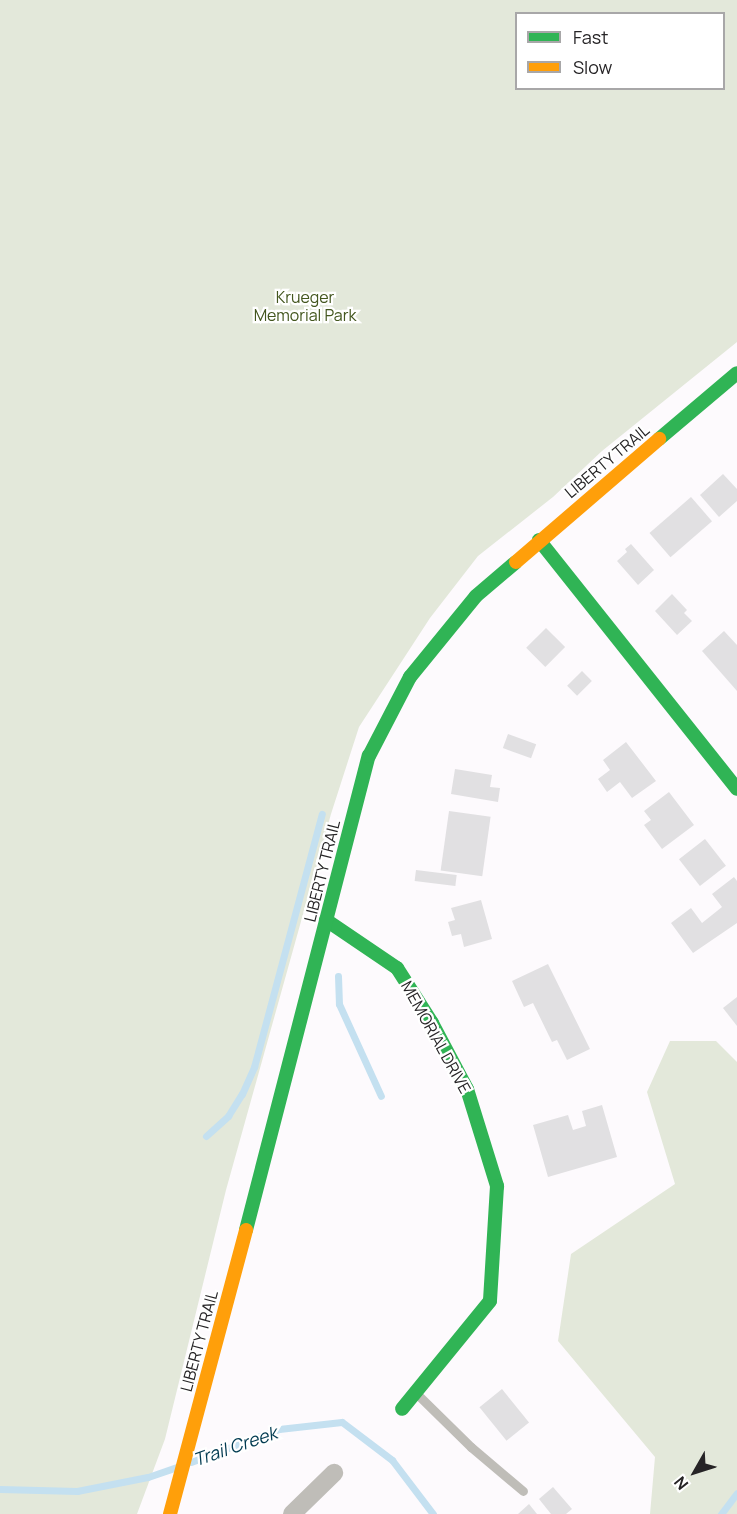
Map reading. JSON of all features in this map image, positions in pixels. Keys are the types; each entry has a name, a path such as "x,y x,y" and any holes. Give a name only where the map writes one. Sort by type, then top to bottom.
{"street":[{"name":"LIBERTY TRAIL","path":"170,1514 296,1045 369,756 410,676 476,596 737,373"},
{"path":"539,540 737,789"},
{"name":"MEMORIAL DRIVE","path":"326,920 397,968 432,1023 467,1089 497,1186 490,1301 402,1409"},
{"path":"292,1514 334,1473"}],"lane":[{"path":"415,1392 471,1447 523,1491"}],"green space":[{"name":"Krueger Memorial Park","path":"0,0 737,0 737,342 602,451 553,497 478,556 430,618 359,727 331,814 226,1190 165,1439 137,1514 0,1514"},
{"path":"670,1041 716,1041 737,1062 737,1514 650,1514 655,1457 558,1341 571,1254 675,1184 647,1092"}],"building":[{"path":"723,474 737,489 737,501 719,517 700,495"},
{"path":"691,497 712,521 670,557 649,533"},
{"path":"631,544 654,570 638,585 617,561 627,552 625,549"},
{"path":"672,594 687,610 684,613 692,621 677,635 655,611"},
{"path":"546,628 565,647 545,667 526,648"},
{"path":"724,631 737,645 737,691 702,651"},
{"path":"582,671 592,681 577,696 567,686"},
{"path":"508,734 536,744 531,758 503,748"},
{"path":"626,742 656,781 632,798 620,782 607,792 598,779 610,770 603,760"},
{"path":"455,769 492,775 490,787 500,788 498,802 451,794"},
{"path":"669,792 694,825 662,849 644,825 651,820 644,811"},
{"path":"449,811 491,817 482,876 441,870"},
{"path":"705,839 726,866 700,886 679,859"},
{"path":"416,870 457,875 455,886 415,881"},
{"path":"734,877 737,881 737,923 693,953 671,923 691,908 702,923 722,907 712,894"},
{"path":"481,900 492,939 464,947 461,934 452,936 448,922 455,920 451,908"},
{"path":"548,964 590,1049 567,1060 557,1040 552,1042 533,1003 524,1007 512,981"},
{"path":"737,997 737,1026 723,1008"},
{"path":"602,1105 617,1157 548,1177 533,1125 568,1115 573,1130 586,1126 582,1111"},
{"path":"502,1389 529,1422 507,1441 479,1407"},
{"path":"553,1487 572,1509 566,1514 551,1514 539,1499"},
{"path":"529,1504 537,1514 518,1514"}],"waterway":[{"path":"206,1136 228,1116 242,1094 254,1067 322,814"},
{"path":"338,976 339,1004 381,1096"},
{"name":"Trail Creek","path":"191,1462 279,1429 342,1422 392,1460 433,1514"},
{"name":"Trail Creek","path":"0,1489 77,1491 148,1477 177,1467"},
{"name":"Trail Creek","path":"721,1514 737,1493"}],"traffic: fast":[{"path":"659,439 737,373"},
{"path":"539,540 737,789"},
{"path":"246,1230 369,756 410,677 476,596 516,562"},
{"path":"326,920 397,968 432,1023 467,1089 497,1186 490,1301 402,1409"}],"traffic: slow":[{"path":"516,562 659,439"},
{"path":"170,1514 246,1230"}]}
